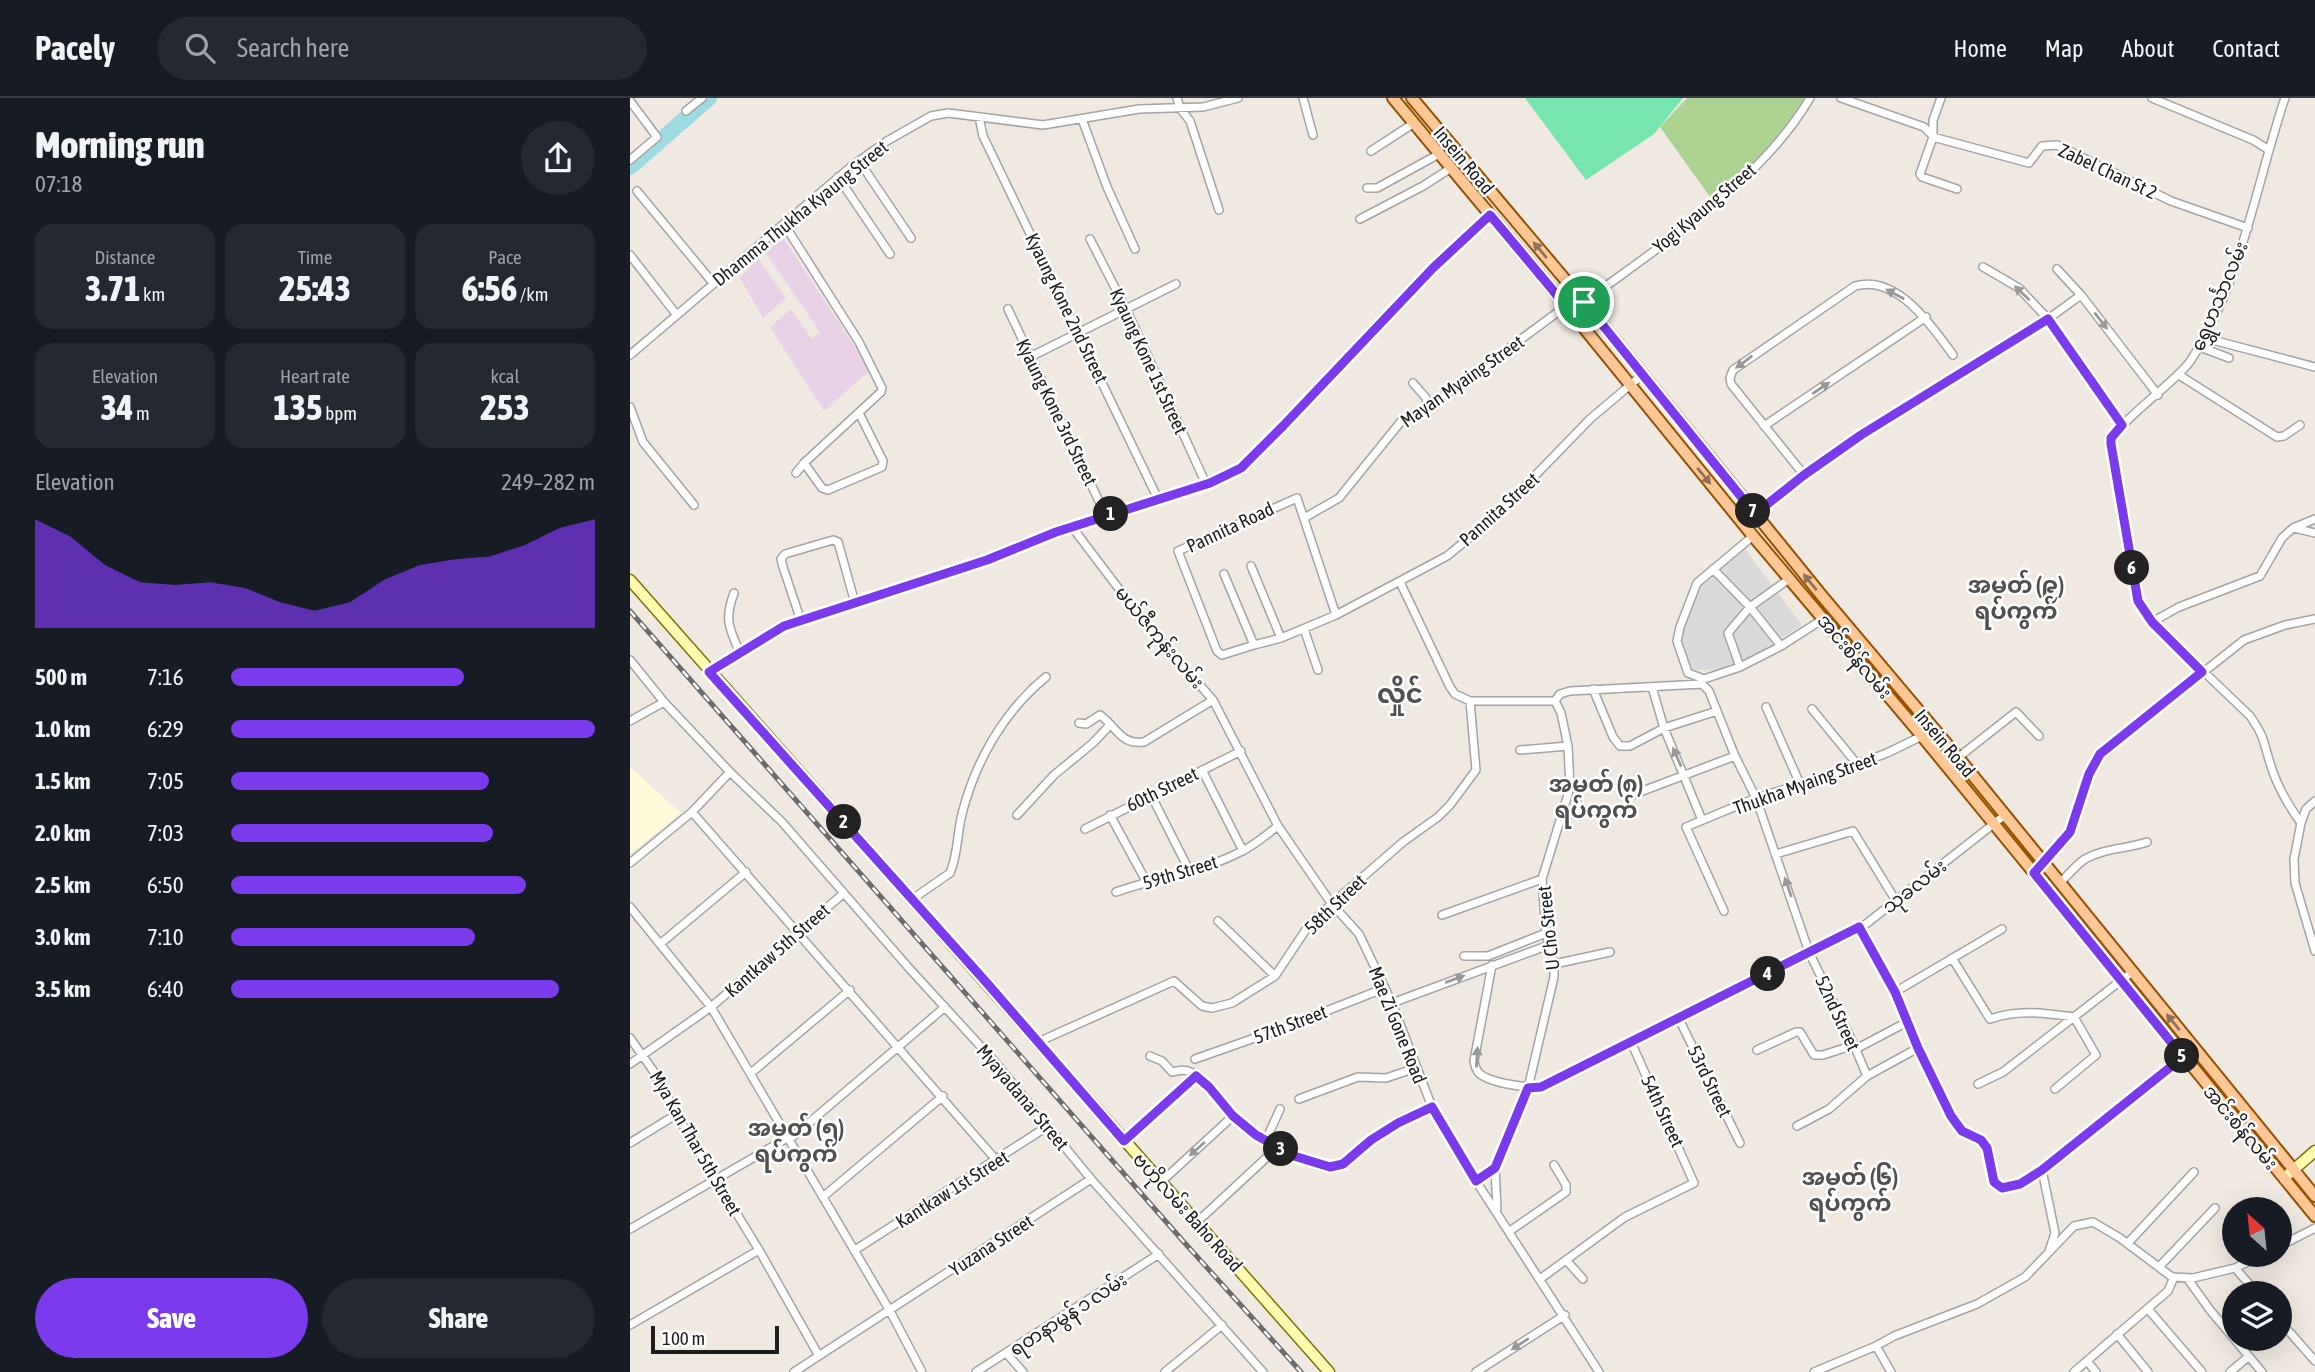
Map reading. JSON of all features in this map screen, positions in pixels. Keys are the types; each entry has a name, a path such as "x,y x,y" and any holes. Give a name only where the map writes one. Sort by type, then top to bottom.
{"main road":[{"name":"အင်းစိန်လမ်း","path":"1394,98 2315,1216"},
{"name":"Insein Road","path":"1412,98 1584,302 2315,1196"},
{"path":"1426,138 1436,128"},
{"path":"1449,166 1458,155"},
{"path":"1492,217 1506,210"},
{"path":"1569,309 1584,302"},
{"path":"1684,453 1697,443"},
{"path":"1743,522 1755,514"},
{"name":"ဗဟိုလမ်း Baho Road","path":"630,580 1329,1372"},
{"path":"2284,1178 2315,1151"}],"street":[{"path":"686,111 702,98"},
{"path":"1177,98 1180,108 1190,121 1219,210"},
{"name":"Dhamma Thukha Kyaung Street","path":"630,355 838,177 887,141 931,116 948,113 1043,125 1139,109 1203,107 1238,98"},
{"path":"1303,98 1313,135"},
{"name":"Yogi Kyaung Street","path":"1584,302 1733,189 1791,127 1810,98"},
{"path":"1840,98 1924,127 1933,137"},
{"path":"1941,98 1933,120 1933,137 1920,174 1957,189"},
{"path":"2152,98 2253,140 2269,150"},
{"name":"ရွှေဟင်္သာလမ်း","path":"2122,425 2179,375 2205,338 2248,228 2285,98"},
{"path":"630,102 657,137 630,160"},
{"name":"Kyaung Kone 2nd Street","path":"979,117 983,135 1158,499"},
{"path":"1082,119 1107,187 1135,249"},
{"path":"1371,151 1414,123"},
{"name":"Zabel Chan St 2","path":"1933,137 2029,163 2042,146 2057,145 2171,201 2248,228"},
{"path":"1367,188 1377,188 1439,154"},
{"path":"859,161 911,238"},
{"path":"1360,219 1423,186 1449,166"},
{"path":"838,177 890,254"},
{"path":"637,191 713,283"},
{"path":"709,672 784,626 987,560 1072,527 1206,484 1241,468 1433,268 1492,217"},
{"path":"784,225 859,342 881,383 881,391 796,473"},
{"name":"Kyaung Kone 1st Street","path":"1090,239 1125,308 1206,484"},
{"path":"630,255 676,314"},
{"path":"1983,267 2019,288 2048,319 2122,425 2111,438 2113,461 2138,601 2152,622 2250,716 2263,734 2270,765 2289,807 2301,823"},
{"path":"2057,269 2081,295 2158,395"},
{"path":"1030,356 1176,284"},
{"path":"1804,475 1731,384 1733,370 1855,286 1870,284 1888,289 1906,299 1926,317 1953,355"},
{"path":"1755,514 1861,435 2048,319 2081,295"},
{"name":"Kyaung Kone 3rd Street","path":"1008,309 1106,516"},
{"name":"Mayan Myaing Street","path":"1304,518 1339,498 1403,419 1428,408 1569,309"},
{"path":"1764,426 1926,317"},
{"path":"2205,338 2315,367"},
{"path":"2200,347 2229,358"},
{"name":"Pannita Street","path":"1254,645 1281,638 1336,615 1447,556 1496,517 1590,419 1642,374"},
{"path":"2179,375 2277,437 2284,436 2300,425"},
{"path":"1413,383 1426,398 1428,408"},
{"path":"630,407 643,442 694,505"},
{"path":"804,463 822,488 828,489 882,467 883,461 859,413"},
{"name":"Pannita Road","path":"1224,574 1254,645 1222,655 1219,654 1178,551 1295,498 1304,518"},
{"path":"1304,518 1336,615"},
{"path":"2152,622 2179,607 2260,576 2273,550 2293,528 2315,519"},
{"name":"မယ်ဇီကုန်းလမ်း","path":"1072,527 1141,618 1213,700 1241,751"},
{"path":"2293,528 2315,533"},
{"path":"1753,536 1697,583 1677,641 1688,673 1704,679 1740,667 1781,646 1823,619"},
{"path":"801,621 783,567 782,559 785,554 833,540 838,542 855,603"},
{"path":"1251,566 1281,638"},
{"path":"1713,569 1750,607 1781,646"},
{"path":"1740,667 1728,634 1750,607 1789,579"},
{"path":"1400,582 1450,687 1455,694 1470,701 1555,701 1560,694 1570,691 1652,687 1664,728 1702,820"},
{"path":"734,593 727,623 740,653"},
{"path":"2034,873 2070,832 2089,774 2100,754 2250,637 2285,625 2315,619"},
{"path":"1304,629 1318,670"},
{"name":"Myayadanar Street","path":"630,660 664,702 782,822 995,1062 1091,1179 1261,1369"},
{"path":"911,900 950,873 962,811 981,759 1005,721 1035,685 1046,677"},
{"name":"52nd Street","path":"1652,687 1702,684 1709,691 1735,756 1756,798 1809,952 1867,1076"},
{"path":"1593,689 1613,737 1620,746 1630,746 1664,728 1717,711"},
{"path":"1079,723 1086,724 1100,715 1125,740 1144,742 1213,700"},
{"name":"58th Street","path":"1038,1042 1174,981 1179,983 1194,1001 1212,1008 1232,1003 1275,976 1304,931 1331,903 1403,842 1438,817 1476,770 1470,701"},
{"name":"U Cho Street","path":"1497,1210 1495,1168 1528,1088 1554,977 1554,964 1546,933 1542,879 1570,788 1568,746 1555,701"},
{"path":"631,719 664,702"},
{"path":"1766,707 1800,784"},
{"path":"1812,709 1857,764"},
{"path":"1946,767 2016,712 2039,736"},
{"path":"1017,815 1054,775 1094,743 1110,725"},
{"name":"Thukha Myaing Street","path":"1724,911 1686,827 1756,798 1887,754 1922,736"},
{"path":"1520,750 1568,746"},
{"name":"60th Street","path":"1085,829 1241,751"},
{"name":"Mae Zi Gone Road","path":"1241,751 1278,826 1331,903 1359,934 1392,1003 1432,1107 1476,1181 1597,1369"},
{"path":"1632,795 1735,756"},
{"name":"59th Street","path":"1202,770 1243,851"},
{"path":"630,863 692,812 730,772"},
{"path":"1151,794 1189,870"},
{"path":"2315,801 2306,809 2294,859 2295,883 2315,951"},
{"path":"692,812 943,1096 997,1161"},
{"path":"1560,816 1584,812"},
{"path":"1110,815 1146,881"},
{"name":"သုခလမ်း","path":"1528,1088 1541,1087 1859,927 2005,815"},
{"name":"59th Street","path":"1116,892 1243,851 1278,826"},
{"path":"1776,854 1853,831 1896,901"},
{"path":"2060,883 2084,860 2103,852 2147,842"},
{"path":"660,944 746,872"},
{"path":"1442,915 1542,879"},
{"name":"Kantkaw 5th Street","path":"630,1065 711,1007 844,893"},
{"path":"630,907 711,1007 824,1196 922,1372"},
{"path":"2306,915 2315,907"},
{"path":"1218,921 1275,976"},
{"path":"1859,927 1895,992 1951,1116 1962,1131 1981,1140 1987,1148 1994,1182 2002,1188 2020,1184 2042,1170 2183,1057"},
{"path":"1895,992 2002,929"},
{"path":"1464,956 1488,956 1546,933"},
{"path":"1392,1003 1549,945"},
{"path":"1554,964 1610,951"},
{"path":"1952,958 1990,1019 2009,1012 2074,1017"},
{"path":"1492,965 1475,1066 1483,1076 1528,1088"},
{"path":"1978,1084 2003,1072 2132,972"},
{"name":"57th Street","path":"1195,1059 1385,988"},
{"path":"751,1073 850,990"},
{"path":"630,1228 790,1138 945,1007"},
{"path":"2055,1089 2096,1055 2074,1017"},
{"name":"53rd Street","path":"1679,1019 1740,1143"},
{"path":"1757,1050 1800,1032 1814,1055 1823,1055 1855,1047 1907,1022"},
{"name":"Mya Kan Thar 5th Street","path":"630,1038 644,1056 819,1356"},
{"name":"54th Street","path":"1567,1261 1625,1217 1694,1183 1631,1042"},
{"path":"1797,1126 1829,1109 1867,1076 1918,1048"},
{"path":"1150,1056 1162,1061 1172,1072 1184,1070 1196,1076 1233,1116 1266,1140 1294,1156 1330,1167 1343,1164 1371,1140 1398,1123 1432,1107"},
{"path":"1299,1099 1358,1076 1386,1078 1416,1068"},
{"path":"1124,1141 1196,1076"},
{"path":"824,1196 943,1096"},
{"path":"1266,1140 1280,1109"},
{"path":"630,1143 677,1114"},
{"path":"1160,1182 1233,1116"},
{"name":"Kantkaw 1st Street","path":"855,1250 1048,1126"},
{"path":"1196,1223 1278,1147"},
{"path":"1510,1231 1566,1192 1566,1185 1554,1165"},
{"path":"1476,1181 1495,1168"},
{"path":"2042,1170 2055,1233 2047,1255"},
{"path":"2128,1243 2194,1172"},
{"name":"Yuzana Street","path":"794,1372 1091,1179"},
{"path":"2159,1268 2216,1208"},
{"path":"1814,1372 1894,1336 1977,1304 2025,1277 2080,1224 2093,1222 2128,1243 2174,1278 2187,1278 2235,1268 2246,1281"},
{"path":"2292,1240 2315,1228"},
{"path":"630,1325 759,1250"},
{"name":"ရတနာမွန် ၁ လမ်း","path":"976,1372 1159,1254"},
{"path":"1540,1279 1567,1261 1583,1279"},
{"path":"2074,1372 2168,1291 2174,1278"},
{"path":"2187,1278 2262,1372"},
{"path":"2148,1309 2202,1372"},
{"path":"1476,1372 1564,1315"},
{"path":"1165,1372 1222,1325"},
{"path":"2117,1334 2148,1372"},
{"path":"2292,1334 2315,1360"},
{"path":"1876,1346 1891,1372"},
{"path":"1007,1354 1023,1372"},
{"path":"2230,1372 2248,1356"},
{"path":"2087,1361 2096,1372"},
{"path":"1250,1372 1261,1369"},
{"path":"1586,1372 1597,1369"}],"shaded area":[{"path":"784,239 870,370 824,411 770,327 791,309 812,339 820,332 765,252"},
{"path":"758,258 786,298 763,318 740,278"},
{"path":"1745,549 1802,625 1756,655 1728,669 1688,670 1680,641 1693,593"},
{"path":"630,767 681,813 630,854"}],"green space":[{"path":"1525,98 1683,98 1654,134 1586,180"},
{"path":"1687,98 1806,98 1776,141 1713,201 1660,127"}],"waterway":[{"path":"630,167 709,98"}],"railway":[{"path":"630,611 1301,1372"}],"district":[{"name":"အမှတ် (၉) ရပ်ကွက်","path":"2016,598"},
{"name":"လှိုင်","path":"1400,694"},
{"name":"အမှတ် (၈) ရပ်ကွက်","path":"1596,797"},
{"name":"အမှတ် (၅) ရပ်ကွက်","path":"796,1141"},
{"name":"အမှတ် (၆) ရပ်ကွက်","path":"1850,1190"}],"route":[{"path":"1490,215 1571,312 1584,302 1755,514 1822,461 1861,435 2048,319 2122,425 2111,438 2111,444 2138,601 2152,622 2202,672 2100,754 2089,774 2070,832 2034,873 2183,1057 2042,1170 2020,1184 2002,1188 1994,1182 1987,1148 1981,1140 1962,1131 1951,1116 1895,992 1859,927 1541,1087 1528,1088 1495,1168 1476,1181 1432,1107 1398,1123 1371,1140 1343,1164 1330,1167 1294,1156 1256,1135 1233,1116 1196,1076 1124,1141 709,672 784,626 987,560 1056,532 1210,483 1241,468 1433,268 1490,215"}]}
